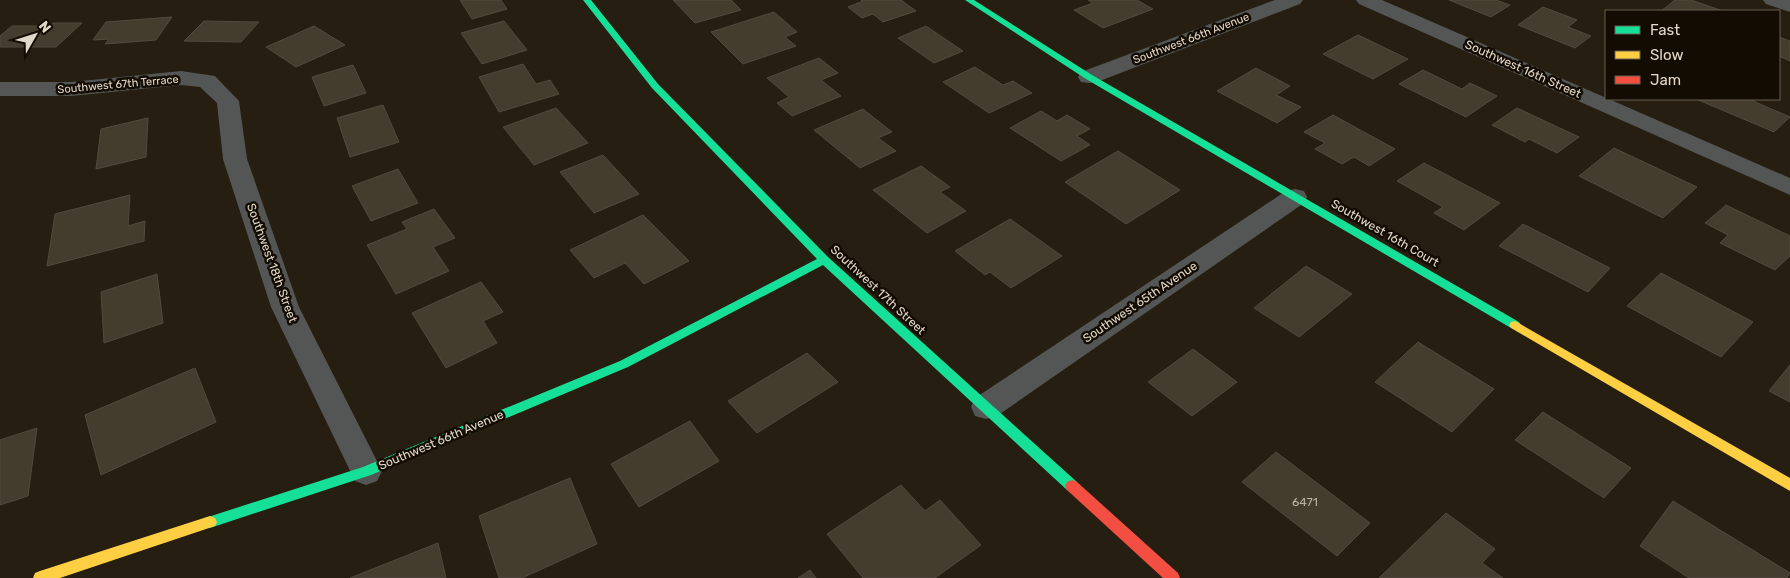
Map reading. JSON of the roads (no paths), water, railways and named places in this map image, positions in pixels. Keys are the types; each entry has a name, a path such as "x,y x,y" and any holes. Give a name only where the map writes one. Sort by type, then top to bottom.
{"street":[{"name":"Southwest 17th Street","path":"587,0 656,86 824,260 986,407 1160,574"},
{"name":"Southwest 16th Court","path":"969,0 1089,77 1790,485"},
{"name":"Southwest 66th Avenue","path":"1089,77 1293,0"},
{"name":"Southwest 16th Street","path":"1366,0 1790,187"},
{"path":"1773,0 1790,6"},
{"name":"Southwest 67th Terrace","path":"0,89 71,89 181,78 207,81"},
{"name":"Southwest 18th Street","path":"207,81 228,101 235,159 285,307 366,471"},
{"name":"Southwest 65th Avenue","path":"986,407 1295,197"},
{"name":"Southwest 66th Avenue","path":"40,578 366,471 624,364 824,260"}]}
